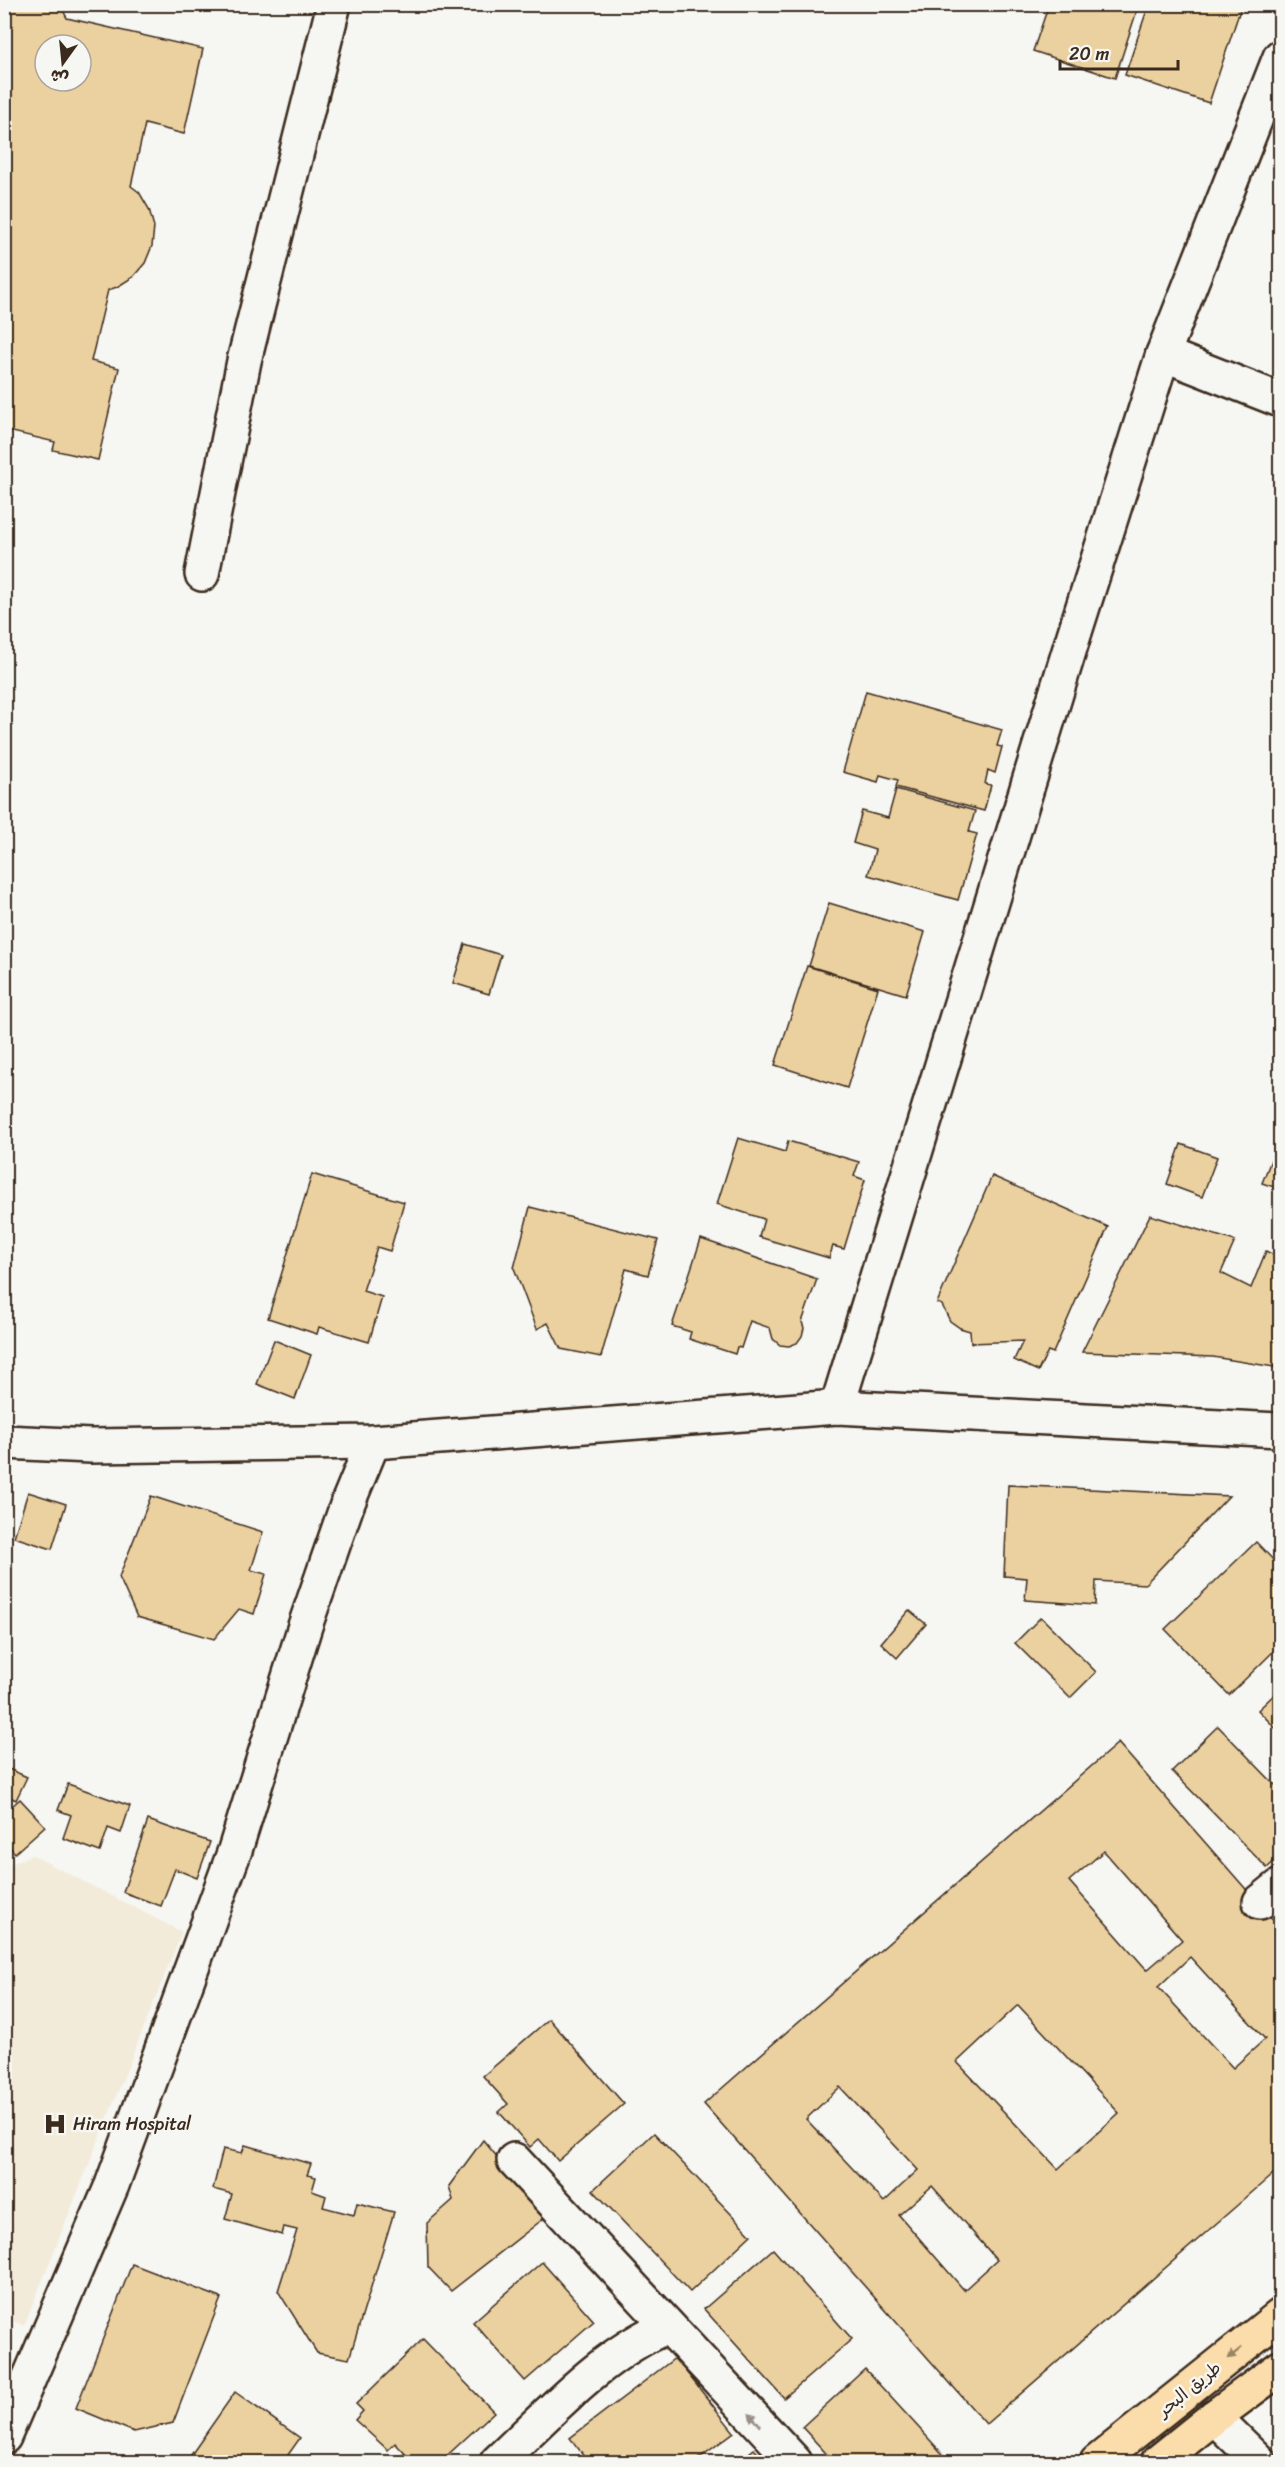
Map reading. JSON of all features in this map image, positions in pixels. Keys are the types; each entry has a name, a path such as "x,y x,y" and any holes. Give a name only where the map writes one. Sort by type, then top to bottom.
{"highway":[{"name":"طريق البحر","path":"1097,2463 1281,2316"},
{"name":"طريق البحر","path":"1158,2463 1214,2417 1281,2368"}],"street":[{"path":"202,574 244,361 334,4"},
{"path":"837,1407 1163,354 1281,57"},
{"path":"1163,354 1281,400"},
{"path":"4,1442 92,1446 373,1442 837,1407 1281,1430"},
{"path":"4,2437 116,2174 235,1850 305,1626 347,1505 373,1442"},
{"path":"514,2160 795,2463"},
{"path":"497,2463 599,2368 630,2345 668,2326"},
{"path":"1214,2417 1260,2463"}],"shaded area":[{"name":"Hiram Hospital","path":"32,1855 182,1932 24,2326 4,2317 4,1867"}],"building":[{"path":"4,4 60,4 67,18 203,49 184,134 145,124 131,186 139,192 149,209 154,227 152,246 145,263 133,277 108,290 91,361 119,368 98,460 53,450 55,442 4,430"},
{"path":"1049,4 1139,4 1115,78 1033,51"},
{"path":"1149,4 1242,4 1209,103 1125,75"},
{"path":"866,691 1002,730 997,746 1002,747 995,773 988,770 985,784 991,785 984,811 896,787 898,780 880,775 878,782 843,772"},
{"path":"896,789 975,811 969,832 977,834 958,900 868,875 875,850 853,843 862,811 888,818"},
{"path":"829,903 925,932 906,995 809,966"},
{"path":"465,944 501,955 489,994 453,983"},
{"path":"807,966 878,988 847,1088 775,1065"},
{"path":"738,1138 785,1152 788,1141 859,1162 854,1176 865,1180 844,1249 833,1246 829,1258 759,1237 764,1219 717,1204"},
{"path":"1181,1144 1217,1157 1202,1197 1167,1184"},
{"path":"1273,1155 1280,1158 1280,1189 1262,1183"},
{"path":"312,1174 404,1202 390,1251 377,1247 363,1291 382,1297 369,1342 319,1327 317,1334 268,1318"},
{"path":"992,1176 1108,1227 1053,1353 1048,1351 1038,1371 1014,1360 1023,1341 971,1343 970,1331 950,1321 942,1305 937,1303"},
{"path":"530,1207 658,1240 648,1275 626,1269 601,1357 561,1349 548,1323 537,1329 514,1268"},
{"path":"1150,1215 1235,1241 1221,1273 1251,1288 1266,1251 1280,1258 1280,1368 1213,1357 1082,1352"},
{"path":"701,1239 817,1279 802,1322 804,1328 802,1336 797,1343 789,1346 780,1345 773,1339 770,1328 750,1321 741,1348 737,1347 735,1354 689,1339 691,1332 672,1326"},
{"path":"274,1340 311,1355 295,1399 257,1384"},
{"path":"1008,1485 1229,1496 1145,1584 1096,1581 1095,1605 1025,1600 1027,1578 1004,1576"},
{"path":"28,1492 66,1504 52,1549 14,1537"},
{"path":"151,1496 263,1532 251,1570 266,1574 254,1614 239,1609 214,1639 137,1617 119,1577"},
{"path":"1256,1542 1280,1567 1280,1645 1229,1695 1165,1629"},
{"path":"909,1610 926,1624 897,1658 881,1643"},
{"path":"1041,1617 1096,1672 1070,1698 1015,1643"},
{"path":"1280,1689 1280,1733 1258,1710"},
{"path":"1218,1726 1280,1790 1280,1856 1267,1868 1172,1771"},
{"path":"1118,1743 1280,1928 1280,2168 986,2424 704,2104","holes":["1104,1851 1182,1940 1147,1970 1069,1881","1190,1957 1265,2039 1233,2068 1158,1987","1018,2005 1119,2113 1058,2169 957,2062","840,2087 918,2170 884,2202 806,2119","932,2186 997,2260 964,2290 899,2215"]},
{"path":"4,1767 27,1777 16,1800 4,1794"},
{"path":"68,1784 130,1806 121,1833 108,1828 100,1852 63,1838 71,1815 58,1810"},
{"path":"20,1799 45,1826 15,1853 4,1841 4,1813"},
{"path":"148,1820 210,1842 197,1878 175,1869 161,1906 123,1892"},
{"path":"549,2019 624,2104 558,2161 539,2139 530,2147 499,2112 508,2104 483,2076"},
{"path":"654,2133 751,2235 690,2292 593,2190"},
{"path":"483,2140 547,2216 451,2291 428,2267 427,2223 453,2200 449,2186"},
{"path":"245,2145 311,2164 307,2175 316,2177 312,2191 326,2196 323,2207 354,2215 357,2203 394,2212 349,2359 317,2353 278,2291 297,2230 284,2227 282,2235 225,2219 232,2194 213,2189 223,2149 242,2153"},
{"path":"773,2249 852,2339 784,2398 704,2309"},
{"path":"542,2262 594,2321 525,2381 473,2322"},
{"path":"132,2264 221,2298 173,2423 134,2432 76,2408"},
{"path":"423,2339 494,2412 440,2462 413,2462 395,2443 388,2450 355,2420 363,2411 356,2404"},
{"path":"675,2358 734,2432 694,2462 589,2462 570,2438"},
{"path":"865,2369 950,2462 834,2462 802,2427"},
{"path":"235,2392 300,2438 283,2462 186,2462"},
{"path":"754,2449 766,2462 738,2462"}],"place":[{"name":"Hiram Hospital","path":"55,2124"}]}
